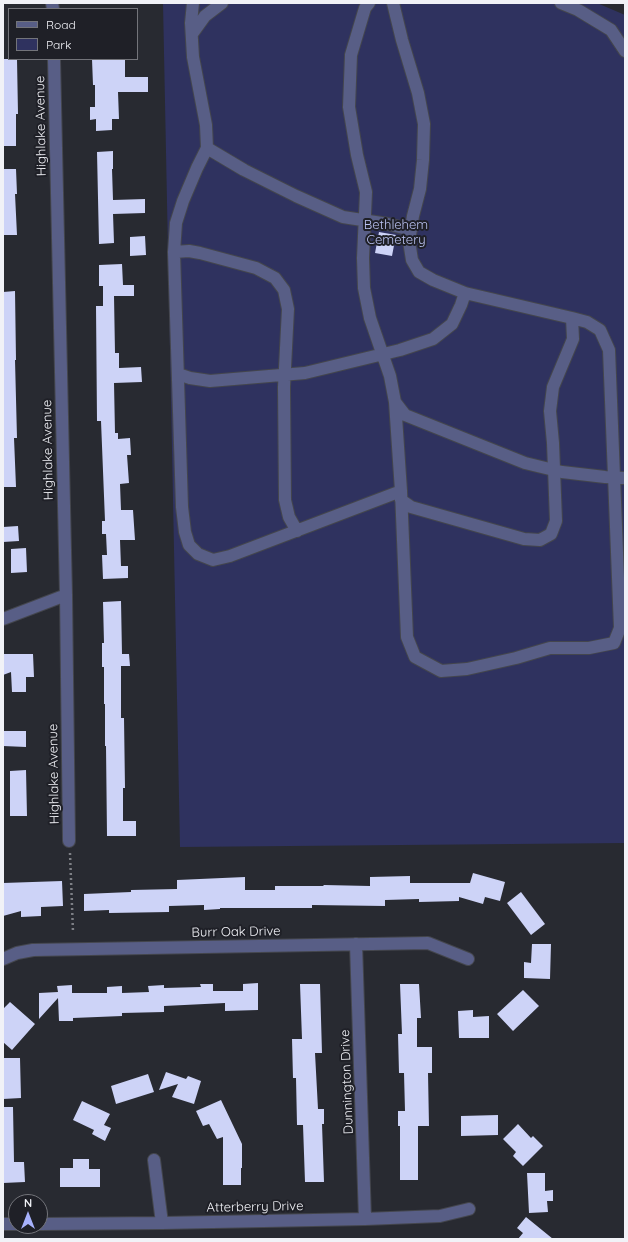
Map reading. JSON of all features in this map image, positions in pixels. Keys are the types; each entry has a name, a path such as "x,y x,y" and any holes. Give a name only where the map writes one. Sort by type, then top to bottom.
{"street":[{"path":"193,3 191,23 193,56 206,125 207,148 194,174 178,216 176,223 174,252 182,507 184,532 189,545 198,554 213,560 230,556 401,495"},
{"path":"192,34 205,16 220,3"},
{"path":"368,3 365,8 351,55 349,107 357,156 366,192 364,288 370,318 390,376 395,402 401,495 407,637 415,657 441,671 466,669 509,660 550,648 589,648 614,643 620,628 620,478 609,350 600,330 587,322 465,293 433,280 419,272 412,260 410,241 413,216 420,188 423,160 424,124 418,94 393,3"},
{"path":"561,3 578,10 611,30 625,51"},
{"name":"Highlake Avenue","path":"54,60 66,595 69,841"},
{"path":"207,148 244,170 343,217 388,224 411,230"},
{"path":"174,252 189,251 200,253 256,268 275,278 284,290 288,309 285,375 285,500 289,517 297,531"},
{"path":"178,374 190,378 210,381 285,375 304,373 382,355 433,339 452,324 465,293"},
{"path":"401,495 410,507 524,539 540,540 551,534 556,521 550,411 553,387 573,339 572,318"},
{"path":"395,402 405,415 417,421 525,463 562,472 620,478"},
{"path":"3,620 66,595"},
{"name":"Burr Oak Drive","path":"3,959 17,953 33,950 428,943 468,959"},
{"name":"Dunnington Drive","path":"356,944 366,1219"},
{"path":"154,1160 162,1223"},
{"name":"Atterberry Drive","path":"48,1224 366,1219 440,1216 469,1209"}],"path":[{"path":"69,841 74,932"}],"green space":[{"name":"Bethlehem Cemetery","path":"163,3 597,3 625,15 625,843 180,847"}],"building":[{"path":"3,59 8,59 17,60 18,114 16,114 16,146 3,146"},
{"path":"92,60 125,60 125,77 148,77 148,92 118,92 119,119 112,119 112,130 96,131 96,119 90,120 90,107 95,107 95,85 93,85"},
{"path":"113,151 113,200 145,199 145,213 113,214 114,243 99,244 97,152"},
{"path":"3,169 16,169 17,194 15,194 17,235 3,235"},
{"path":"379,232 396,235 392,256 375,253"},
{"path":"145,236 146,255 130,256 130,237"},
{"path":"122,264 123,285 134,285 134,296 114,296 115,353 119,353 119,368 141,367 142,382 114,383 115,433 118,433 118,439 130,438 131,455 127,455 129,483 120,484 121,510 133,510 135,540 120,540 121,566 128,566 128,578 103,579 102,555 107,555 106,534 102,534 102,521 105,521 101,421 97,421 96,306 103,306 103,286 99,286 99,265"},
{"path":"15,291 17,438 14,438 16,487 3,487 3,292"},
{"path":"18,526 19,541 3,542 3,527"},
{"path":"26,548 27,572 11,573 11,549"},
{"path":"121,601 122,654 129,654 130,666 121,666 121,718 124,718 125,788 123,788 123,821 136,821 136,836 107,836 104,667 102,667 102,643 104,643 103,602"},
{"path":"3,654 33,654 34,677 26,677 26,692 12,692 11,672 3,675"},
{"path":"3,731 26,731 26,747 3,746"},
{"path":"26,770 27,816 10,816 10,771"},
{"path":"473,873 505,882 500,901 485,897 483,904 459,897 459,901 419,902 419,899 385,900 385,906 312,905 312,908 220,908 204,910 204,905 169,906 169,912 109,913 109,910 84,911 84,894 131,892 131,890 177,889 177,880 245,877 245,890 275,890 275,886 370,886 370,877 410,876 410,883 470,883"},
{"path":"62,881 63,906 41,907 41,916 21,917 21,911 3,916 3,883"},
{"path":"521,892 545,924 531,935 507,903"},
{"path":"532,944 551,944 550,979 524,978 524,962 531,963"},
{"path":"258,983 258,1010 225,1011 225,1003 164,1006 164,1012 122,1013 122,1016 73,1018 73,1021 59,1021 58,998 39,1019 39,993 58,992 57,986 72,985 72,993 107,993 107,987 122,986 122,993 149,992 148,986 164,985 164,988 201,987 200,984 213,984 213,991 243,991 243,984"},
{"path":"300,984 320,984 322,1053 315,1053 318,1109 324,1109 324,1124 322,1124 324,1182 305,1182 303,1125 297,1125 296,1078 293,1078 292,1039 302,1039"},
{"path":"400,984 419,984 421,1018 417,1018 417,1047 432,1047 432,1073 428,1073 429,1126 418,1126 418,1180 400,1180 400,1126 398,1126 398,1111 405,1111 404,1073 399,1073 398,1034 402,1034"},
{"path":"523,990 539,1006 513,1031 497,1014"},
{"path":"10,1002 35,1024 12,1050 3,1042 3,1009"},
{"path":"473,1010 473,1017 489,1016 489,1038 459,1038 458,1011"},
{"path":"3,1058 20,1058 21,1098 3,1099"},
{"path":"166,1072 186,1079 188,1076 201,1081 194,1104 172,1097 178,1084 159,1090"},
{"path":"148,1074 154,1092 116,1104 111,1086"},
{"path":"221,1100 242,1144 241,1185 223,1185 223,1137 217,1139 209,1124 203,1126 196,1111"},
{"path":"82,1101 110,1114 104,1125 111,1128 105,1141 92,1134 94,1130 73,1120"},
{"path":"3,1107 13,1107 14,1162 24,1162 25,1182 3,1183"},
{"path":"498,1115 498,1135 461,1136 461,1116"},
{"path":"518,1124 531,1138 533,1136 543,1146 523,1166 513,1156 516,1152 503,1139"},
{"path":"73,1159 89,1159 89,1169 100,1169 100,1187 60,1187 60,1168 73,1168"},
{"path":"527,1173 545,1173 545,1191 553,1190 553,1201 547,1201 548,1212 529,1213"},
{"path":"526,1217 553,1239 518,1239 523,1233 517,1228"}]}
